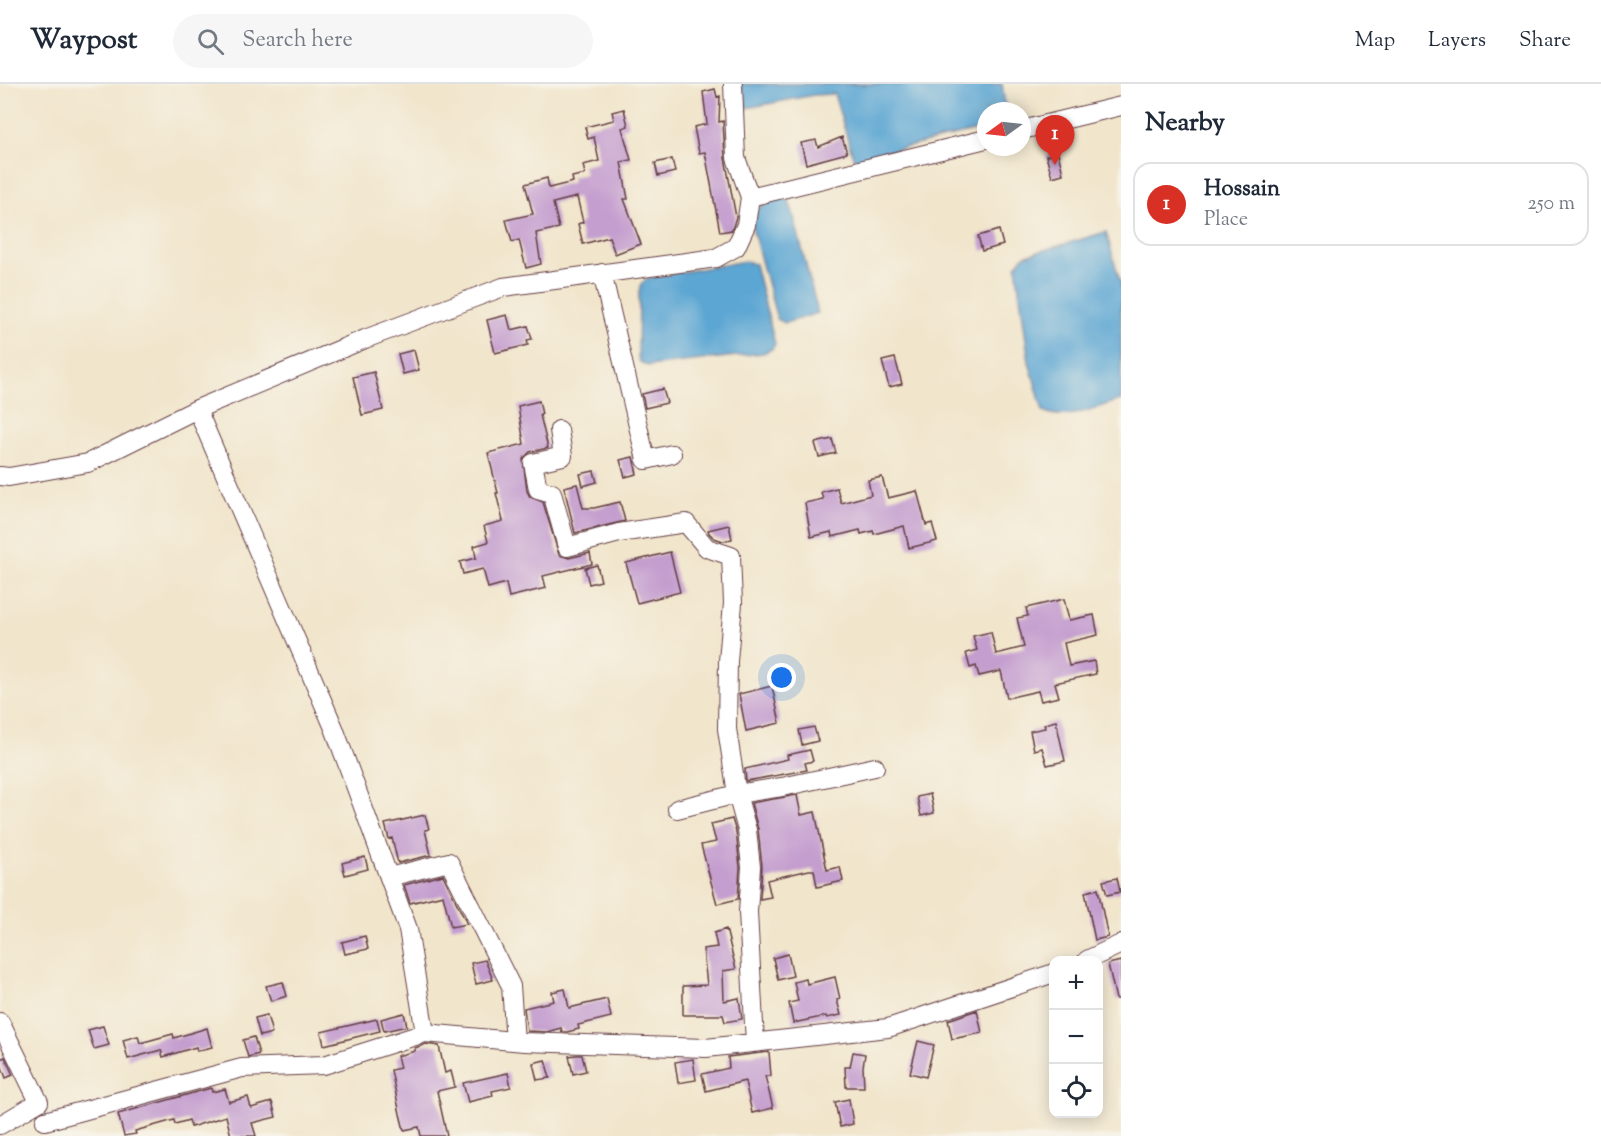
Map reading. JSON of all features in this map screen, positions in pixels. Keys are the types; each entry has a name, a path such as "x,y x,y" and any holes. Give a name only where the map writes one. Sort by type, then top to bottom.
{"street":[{"path":"0,476 9,477 88,463 197,409 365,339 502,287 716,258 736,248 746,225 750,197 736,158 733,84"},
{"path":"1031,128 1121,106"},
{"path":"750,197 977,141"},
{"path":"602,273 646,460 672,454"},
{"path":"197,409 334,728 389,877 408,929 425,1033"},
{"path":"559,430 563,456 533,463 538,489 552,493 567,547 619,533 686,523 707,548 731,556 733,603 728,661 727,729 737,794 747,830 751,867 748,912 754,1042"},
{"path":"677,808 875,767"},
{"path":"389,877 449,862 511,986 515,1041"},
{"path":"1096,956 1121,944"},
{"path":"0,1022 39,1102 48,1128 242,1068 324,1065 425,1033 515,1041 706,1048 888,1028 1049,974"},
{"path":"0,1125 39,1102"}],"water":[{"path":"740,84 1002,84 1005,102 977,102 977,130 854,160 834,94 814,95 747,108"},
{"path":"787,197 818,313 785,323 777,319 753,231 753,222 761,206"},
{"path":"1106,232 1121,285 1121,400 1072,414 1052,414 1043,411 1029,362 1016,266 1024,256"},
{"path":"745,261 755,264 775,344 772,349 763,353 648,366 640,362 638,357 641,284 648,278"}],"building":[{"path":"715,89 717,97 720,96 719,122 723,121 725,158 736,217 732,230 720,232 705,152 699,153 694,127 707,124 703,92"},
{"path":"624,109 628,126 622,128 631,160 621,162 628,199 624,199 641,244 615,254 609,237 583,244 578,224 583,222 577,197 553,203 559,228 536,233 541,264 526,268 519,240 512,242 506,220 533,214 525,184 547,178 549,188 573,182 572,177 585,174 583,165 599,161 594,137 588,139 585,127 614,120 612,112"},
{"path":"842,137 847,153 806,164 801,143 816,140 818,147"},
{"path":"1058,153 1063,174 1052,177 1046,156"},
{"path":"672,159 675,172 658,176 655,163"},
{"path":"999,230 1003,245 982,251 978,236"},
{"path":"507,315 511,330 528,326 532,339 527,340 528,345 495,353 487,320"},
{"path":"414,350 419,370 403,374 398,354"},
{"path":"895,358 902,384 889,387 882,361"},
{"path":"374,372 383,410 362,415 353,377"},
{"path":"663,389 667,403 645,408 642,394"},
{"path":"539,401 548,448 530,452 523,459 527,491 530,497 543,502 559,555 569,558 590,553 592,564 543,576 546,588 509,597 506,583 488,588 483,569 463,574 460,562 476,558 474,546 488,542 484,526 503,521 488,453 524,444 518,406"},
{"path":"832,439 836,453 819,457 815,443"},
{"path":"633,457 637,474 625,477 620,460"},
{"path":"594,471 597,482 583,486 580,474"},
{"path":"882,477 888,498 917,491 926,525 932,523 937,541 909,548 904,526 874,534 873,531 861,534 860,530 832,537 831,532 811,537 805,503 823,499 821,492 837,488 841,503 871,495 868,480"},
{"path":"577,484 583,508 620,502 625,521 575,533 564,487"},
{"path":"729,525 732,539 723,541 714,538 708,530"},
{"path":"670,552 680,592 637,603 626,563"},
{"path":"597,565 601,581 589,584 585,568"},
{"path":"1064,599 1069,620 1094,615 1098,635 1064,643 1069,666 1094,661 1096,674 1055,683 1059,697 1041,701 1038,691 1007,698 1001,671 979,676 976,666 970,668 966,653 977,650 973,636 991,632 996,654 1024,647 1017,618 1028,616 1026,608"},
{"path":"772,686 780,723 746,731 739,694"},
{"path":"1056,721 1065,761 1047,765 1042,748 1034,750 1030,731 1045,728 1044,724"},
{"path":"814,727 818,741 802,745 799,730"},
{"path":"810,750 813,761 805,763 807,770 746,781 745,769 788,759 787,755"},
{"path":"930,794 934,813 921,816 917,797"},
{"path":"797,795 801,815 815,812 827,870 840,867 843,881 817,887 814,870 809,870 767,880 771,897 760,899 762,866 758,829 751,803"},
{"path":"425,815 429,829 425,830 431,855 398,863 392,838 389,839 385,824"},
{"path":"732,819 736,832 740,867 738,899 717,904 701,845 716,842 711,824"},
{"path":"365,857 368,869 345,875 342,863"},
{"path":"443,875 467,924 451,927 443,895 410,903 404,885"},
{"path":"1117,878 1120,892 1107,895 1103,881"},
{"path":"1098,889 1108,937 1095,940 1085,892"},
{"path":"726,929 736,969 723,971 724,1001 739,998 742,1019 725,1022 723,1015 683,1015 683,986 707,985 703,949 717,947 714,933"},
{"path":"365,936 368,949 345,954 342,942"},
{"path":"788,954 793,976 778,980 773,958"},
{"path":"485,960 493,980 476,984 471,963"},
{"path":"1121,961 1121,999 1116,999 1108,964"},
{"path":"835,977 841,1015 793,1023 789,1003 798,1001 794,982 806,979 807,984"},
{"path":"283,982 287,996 271,1001 266,986"},
{"path":"565,989 569,1008 607,999 611,1017 578,1025 579,1029 567,1032 562,1032 561,1028 547,1032 527,1031 524,1008 554,1001 552,992"},
{"path":"977,1010 982,1033 952,1039 948,1020"},
{"path":"404,1013 407,1026 384,1031 381,1019"},
{"path":"267,1015 272,1033 260,1036 255,1018"},
{"path":"377,1019 380,1031 324,1045 321,1032"},
{"path":"103,1026 109,1045 94,1049 88,1030"},
{"path":"207,1028 212,1047 197,1051 196,1047 163,1057 161,1050 128,1059 123,1040 138,1036 140,1043 173,1034 174,1038"},
{"path":"254,1037 259,1054 248,1057 243,1040"},
{"path":"918,1041 934,1045 926,1077 910,1073"},
{"path":"426,1044 439,1046 445,1073 451,1071 455,1087 437,1091 447,1136 421,1136 419,1127 404,1130 400,1114 391,1070 400,1068 397,1056 415,1051 415,1048"},
{"path":"769,1052 771,1076 765,1076 773,1108 752,1113 745,1081 706,1091 702,1074 729,1068 728,1057"},
{"path":"853,1052 865,1054 864,1087 846,1087 845,1067 850,1067"},
{"path":"582,1055 586,1071 573,1074 569,1056"},
{"path":"5,1057 13,1075 6,1078 0,1062 0,1059"},
{"path":"693,1059 696,1080 678,1083 675,1062"},
{"path":"545,1060 550,1078 537,1080 533,1063"},
{"path":"508,1073 511,1087 492,1091 493,1096 468,1102 463,1083"},
{"path":"211,1088 212,1092 225,1089 229,1102 248,1097 251,1108 272,1102 276,1117 252,1123 256,1136 231,1136 226,1116 191,1127 189,1120 175,1124 174,1120 124,1136 118,1114"},
{"path":"849,1099 853,1124 840,1127 835,1102"}],"place":[{"name":"Hossain","path":"1055,165"}]}
